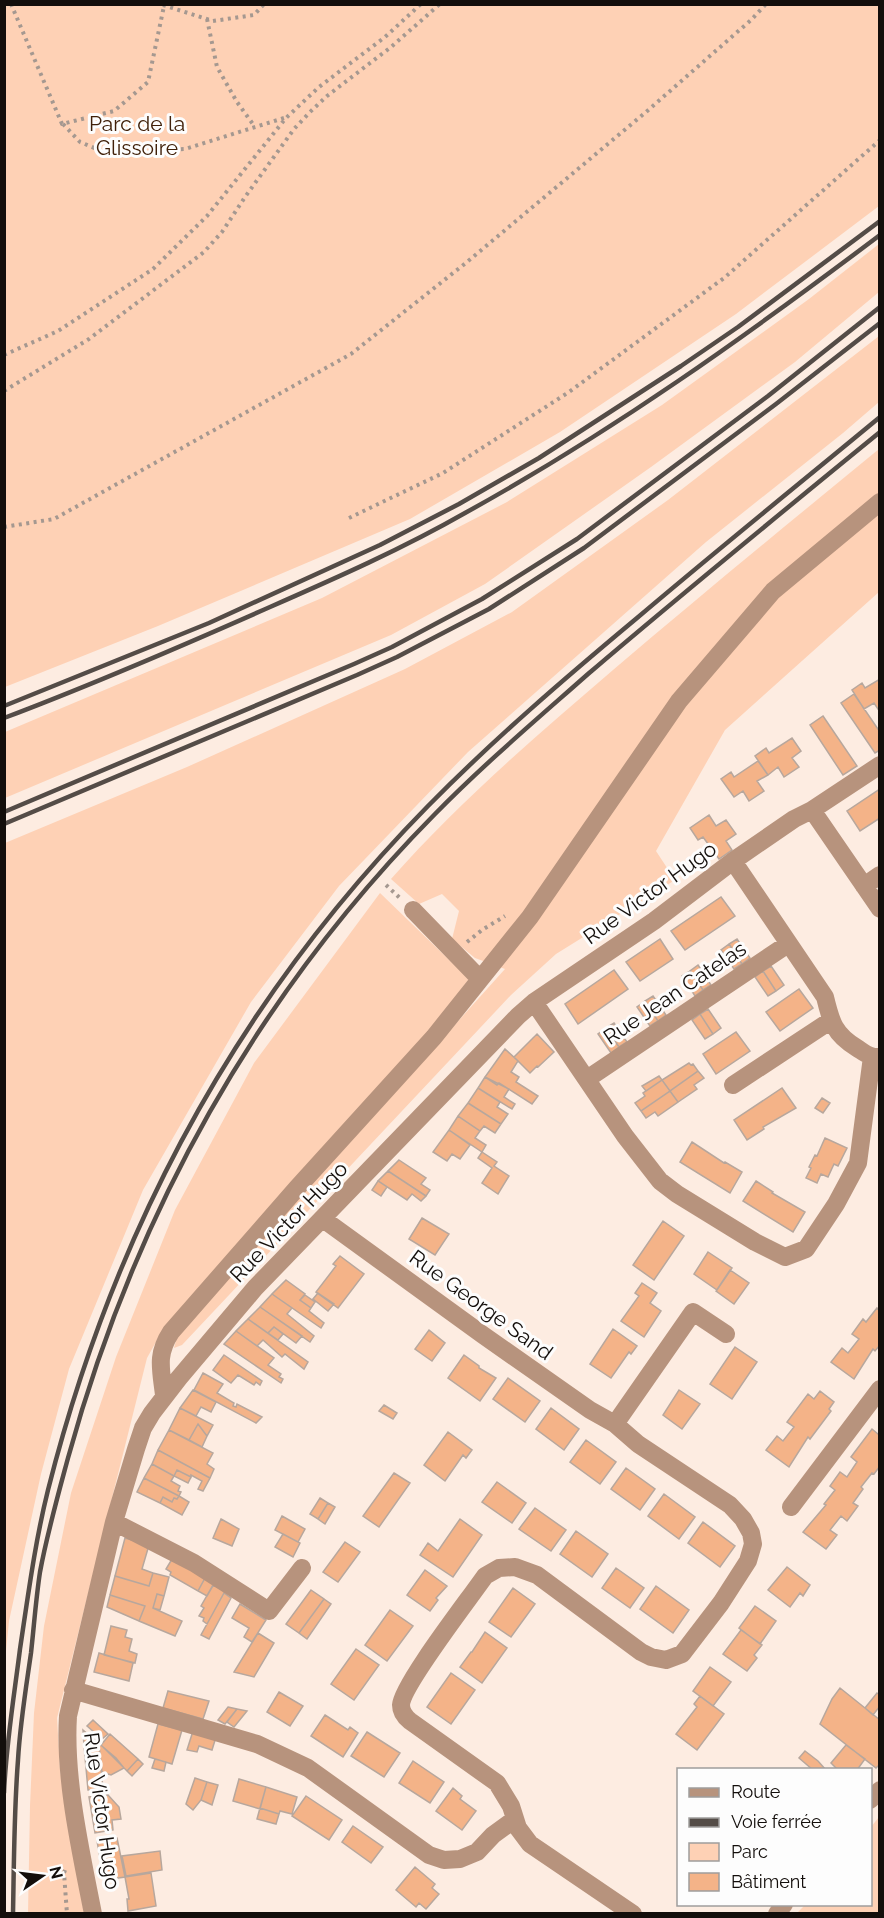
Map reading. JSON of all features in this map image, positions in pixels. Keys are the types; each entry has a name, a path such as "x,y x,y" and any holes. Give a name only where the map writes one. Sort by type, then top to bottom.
{"street":[{"path":"164,1395 159,1359 163,1344 171,1332 434,1037 530,917 679,701 773,591 879,502"},
{"name":"Rue Victor Hugo","path":"93,1914 69,1767 68,1716 114,1522 143,1428 164,1395 255,1288 518,1016 534,1002 654,921 733,861 879,765"},
{"path":"812,810 879,909"},
{"path":"534,1002 625,1136 660,1181 716,1218 785,1257 806,1249 836,1204 858,1164 876,1057 843,1039 830,1021 825,997 733,861"},
{"path":"864,886 879,875"},
{"path":"413,910 480,979"},
{"name":"Rue Jean Catelas","path":"587,1079 788,944"},
{"path":"733,1085 830,1021"},
{"name":"Rue George Sand","path":"323,1219 483,1335 590,1410 615,1424 638,1444 730,1505 743,1519 751,1533 753,1544 748,1562 721,1603 682,1654 666,1660 651,1657 537,1575 515,1567 499,1568 485,1576 404,1694 401,1706 403,1715 496,1784 511,1806 518,1828 530,1844 633,1914"},
{"path":"615,1424 693,1312 726,1334"},
{"path":"790,1507 879,1389"},
{"path":"114,1522 194,1563 269,1611 302,1568"},
{"path":"73,1690 257,1744 308,1768 429,1855 444,1860 460,1859 477,1852 493,1835 515,1819"}],"path":[{"path":"11,4 62,124 80,142 104,152 185,149 286,118"},
{"path":"62,124 114,111 148,82 164,5 213,21 254,15 264,4"},
{"path":"4,355 58,331 153,268 207,216 286,118 319,87 385,37 421,4"},
{"path":"4,391 89,339 204,252 222,232 294,129 310,112 440,4"},
{"path":"4,527 54,519 351,354 467,262 646,112 751,20 766,4"},
{"path":"207,19 217,67 255,128"},
{"path":"349,518 443,472 569,392 724,278 879,140"}],"green space":[{"name":"Parc de la Glissoire","path":"5,4 879,5 879,206 736,314 560,432 410,519 158,626 5,687"},
{"path":"879,244 879,292 795,362 485,584 391,635 5,798 5,732 322,598 507,502 662,405 809,299"},
{"path":"879,336 879,402 706,542 468,752 339,886 251,1002 143,1190 69,1369 41,1474 9,1621 5,1661 5,843 187,767 405,669 512,612 668,500"},
{"path":"879,449 879,592 725,730 656,851 675,880 556,954 511,995 182,1345 174,1348 178,1333 505,969 475,958 452,939 459,911 442,894 419,904 391,879 470,797 555,720"},
{"path":"380,893 469,979 428,1034 161,1333 147,1358 57,1718 60,1770 84,1913 28,1914 34,1713 44,1626 71,1493 116,1357 175,1210 254,1063"},
{"path":"879,1817 879,1913 797,1913 804,1906 872,1906 872,1826"}],"building":[{"path":"880,679 880,712 874,703 864,709 852,690 862,683 865,688"},
{"path":"854,694 880,732 880,750 875,753 841,703"},
{"path":"823,716 857,766 843,775 810,725"},
{"path":"792,738 801,751 792,758 799,767 784,777 778,767 768,775 755,756 766,748 769,753"},
{"path":"758,761 768,775 757,781 764,791 749,801 743,791 734,797 721,779 731,772 734,777"},
{"path":"880,789 880,818 860,831 847,811"},
{"path":"709,815 716,826 726,820 736,834 726,841 732,850 719,859 703,837 698,840 690,828"},
{"path":"721,897 735,916 685,950 671,931"},
{"path":"660,939 673,959 640,981 626,962"},
{"path":"737,939 750,958 742,964 729,944"},
{"path":"729,944 742,964 734,969 721,950"},
{"path":"698,965 711,985 703,990 690,971"},
{"path":"771,966 784,985 776,991 763,971"},
{"path":"614,970 628,989 578,1024 565,1004"},
{"path":"690,971 703,990 695,996 682,976"},
{"path":"763,971 776,991 768,996 755,977"},
{"path":"799,989 813,1008 780,1031 766,1012"},
{"path":"653,996 666,1015 658,1021 645,1001"},
{"path":"645,1001 658,1021 650,1026 637,1007"},
{"path":"708,1009 721,1028 713,1034 700,1014"},
{"path":"700,1014 713,1034 705,1039 692,1020"},
{"path":"614,1023 627,1042 619,1047 606,1028"},
{"path":"606,1028 619,1047 611,1053 598,1034"},
{"path":"736,1032 750,1051 716,1074 703,1054"},
{"path":"537,1034 554,1052 530,1073 514,1057"},
{"path":"505,1049 518,1061 511,1072 519,1077 516,1082 538,1096 532,1104 485,1077"},
{"path":"689,1063 693,1064 698,1071 670,1091 662,1080"},
{"path":"698,1071 704,1078 694,1085 697,1089 678,1102 670,1091"},
{"path":"659,1076 662,1080 646,1091 642,1086"},
{"path":"485,1077 509,1089 504,1097 515,1104 512,1109 478,1088"},
{"path":"662,1080 670,1091 641,1111 635,1103 645,1096 643,1093"},
{"path":"478,1088 500,1102 497,1107 508,1114 501,1124 468,1103"},
{"path":"782,1088 796,1108 763,1127 764,1129 747,1140 734,1120"},
{"path":"670,1091 678,1102 658,1116 655,1112 646,1118 641,1111"},
{"path":"822,1098 830,1103 823,1113 815,1108"},
{"path":"468,1103 501,1124 495,1133 484,1126 480,1131 458,1116"},
{"path":"458,1116 480,1131 475,1138 486,1145 482,1152 449,1130"},
{"path":"449,1130 470,1145 460,1159 452,1154 447,1161 433,1152"},
{"path":"825,1138 847,1148 838,1166 834,1164 828,1177 821,1174 817,1183 806,1178 811,1168 809,1167"},
{"path":"692,1142 742,1172 730,1193 680,1162"},
{"path":"482,1152 497,1162 494,1166 509,1176 498,1194 482,1183 492,1168 478,1158"},
{"path":"399,1160 426,1178 421,1184 430,1190 426,1196 388,1171"},
{"path":"388,1171 426,1196 421,1201 412,1194 407,1200 378,1181"},
{"path":"378,1181 387,1187 381,1196 372,1190"},
{"path":"756,1181 805,1212 793,1232 743,1201"},
{"path":"422,1218 449,1234 435,1255 409,1239"},
{"path":"663,1221 684,1236 654,1280 633,1265"},
{"path":"708,1252 732,1268 717,1290 694,1274"},
{"path":"340,1256 364,1274 338,1308 316,1292 336,1266 333,1264"},
{"path":"730,1270 749,1283 734,1304 716,1291"},
{"path":"286,1280 305,1294 300,1300 311,1308 309,1311 324,1323 321,1328 272,1294"},
{"path":"642,1283 657,1293 650,1303 661,1311 644,1337 621,1321 639,1296 635,1293"},
{"path":"318,1293 334,1304 328,1311 313,1299"},
{"path":"272,1294 292,1308 287,1314 314,1336 310,1342 260,1307"},
{"path":"305,1295 315,1302 311,1308 300,1300"},
{"path":"260,1307 302,1336 296,1343 274,1327 268,1333 248,1319"},
{"path":"877,1308 880,1308 880,1345 875,1351 873,1349 854,1379 831,1362 842,1348 848,1353 859,1339 852,1334 863,1319 866,1322"},
{"path":"248,1319 308,1362 304,1369 285,1354 282,1357 263,1340 257,1346 236,1331"},
{"path":"274,1327 283,1334 278,1340 268,1333"},
{"path":"613,1329 637,1346 631,1354 629,1352 611,1378 590,1364"},
{"path":"429,1330 445,1343 432,1361 415,1349"},
{"path":"236,1331 274,1358 268,1365 281,1374 279,1377 283,1379 281,1383 224,1344"},
{"path":"735,1347 757,1362 732,1399 710,1384"},
{"path":"224,1355 262,1381 260,1385 256,1382 254,1385 238,1375 231,1383 213,1370"},
{"path":"464,1355 479,1368 496,1378 480,1401 448,1378"},
{"path":"203,1373 223,1384 217,1393 234,1403 233,1406 236,1407 237,1404 262,1417 256,1423 194,1390"},
{"path":"508,1378 540,1401 525,1422 493,1399"},
{"path":"193,1390 216,1402 211,1412 201,1407 196,1416 180,1408"},
{"path":"679,1390 700,1404 682,1429 663,1415"},
{"path":"820,1391 834,1402 829,1409 831,1411 810,1439 808,1437 789,1467 766,1450 777,1436 783,1441 794,1427 787,1422 808,1394 814,1399"},
{"path":"384,1405 397,1413 393,1419 379,1411"},
{"path":"180,1408 213,1425 207,1436 198,1424 189,1440 169,1430"},
{"path":"551,1408 579,1429 564,1450 536,1429"},
{"path":"198,1424 207,1436 202,1447 189,1440"},
{"path":"872,1429 878,1434 880,1432 880,1466 861,1487 863,1489 853,1503 858,1506 847,1521 841,1516 830,1530 837,1535 826,1549 803,1532 826,1505 824,1504 835,1490 830,1486 840,1472 847,1477 857,1462 851,1457"},
{"path":"169,1430 213,1453 207,1464 214,1469 210,1478 158,1450"},
{"path":"448,1432 472,1450 466,1458 463,1455 445,1481 424,1465"},
{"path":"586,1440 616,1462 600,1484 570,1462"},
{"path":"158,1450 210,1478 203,1491 198,1489 202,1481 191,1475 191,1477 177,1470 174,1476 152,1464"},
{"path":"152,1464 174,1476 171,1481 180,1486 179,1496 144,1478"},
{"path":"626,1468 655,1489 640,1510 611,1489"},
{"path":"177,1470 191,1477 188,1483 174,1476"},
{"path":"394,1473 410,1483 379,1527 363,1516"},
{"path":"144,1478 179,1496 172,1502 163,1497 160,1503 137,1492"},
{"path":"497,1482 526,1503 512,1523 482,1502"},
{"path":"664,1494 695,1517 679,1539 648,1516"},
{"path":"179,1496 189,1502 182,1515 160,1503 163,1497 172,1502"},
{"path":"320,1498 328,1503 318,1519 310,1514"},
{"path":"328,1503 335,1507 325,1524 318,1519"},
{"path":"535,1508 566,1530 551,1551 519,1529"},
{"path":"282,1516 305,1529 298,1542 275,1530"},
{"path":"221,1519 239,1529 232,1546 213,1538"},
{"path":"460,1519 482,1535 453,1577 420,1555 428,1543 438,1551"},
{"path":"703,1522 735,1546 720,1567 688,1543"},
{"path":"576,1531 608,1554 592,1577 560,1554"},
{"path":"283,1534 300,1543 293,1557 275,1547"},
{"path":"125,1538 149,1545 142,1569 153,1573 149,1586 115,1576"},
{"path":"345,1542 360,1552 338,1582 323,1572"},
{"path":"172,1559 205,1578 198,1591 170,1575 171,1572 166,1569"},
{"path":"787,1567 810,1585 803,1596 800,1593 790,1607 768,1590"},
{"path":"616,1568 644,1588 630,1608 602,1588"},
{"path":"425,1570 447,1586 436,1598 438,1600 430,1611 407,1595"},
{"path":"153,1573 169,1577 164,1596 157,1594 153,1608 182,1621 175,1636 139,1621 145,1606 110,1595 115,1576 149,1586"},
{"path":"205,1578 214,1584 207,1596 198,1591"},
{"path":"213,1585 225,1591 207,1624 203,1621 204,1618 199,1616 204,1608 201,1606"},
{"path":"656,1586 689,1610 673,1633 640,1609"},
{"path":"513,1588 535,1604 511,1637 489,1622"},
{"path":"311,1590 324,1599 299,1633 286,1624"},
{"path":"224,1593 231,1598 209,1639 201,1635"},
{"path":"157,1594 164,1596 160,1610 153,1608"},
{"path":"110,1595 145,1606 139,1621 107,1607"},
{"path":"324,1599 331,1604 307,1639 299,1633"},
{"path":"240,1604 266,1620 252,1642 244,1637 249,1628 232,1618"},
{"path":"755,1606 776,1621 760,1644 739,1628"},
{"path":"390,1610 413,1626 387,1661 365,1645"},
{"path":"111,1626 127,1630 125,1637 132,1639 129,1651 137,1654 135,1663 104,1655"},
{"path":"741,1630 762,1645 754,1655 757,1658 747,1671 723,1654"},
{"path":"485,1632 507,1648 482,1683 460,1667"},
{"path":"258,1633 274,1643 254,1677 234,1672"},
{"path":"356,1649 379,1665 354,1700 331,1684"},
{"path":"99,1653 133,1663 129,1681 94,1672"},
{"path":"710,1667 731,1682 713,1706 693,1691"},
{"path":"451,1673 475,1690 451,1724 427,1707"},
{"path":"840,1688 880,1720 880,1764 876,1768 820,1724"},
{"path":"168,1691 209,1701 203,1719 163,1708"},
{"path":"279,1692 303,1706 290,1726 267,1712"},
{"path":"877,1693 880,1695 880,1706 873,1715 865,1708"},
{"path":"700,1696 724,1714 697,1750 676,1734 697,1707 694,1704"},
{"path":"228,1707 237,1709 225,1724 218,1720"},
{"path":"237,1709 247,1711 234,1727 227,1722"},
{"path":"325,1715 348,1730 350,1727 358,1733 343,1757 311,1736"},
{"path":"93,1720 108,1734 102,1739 87,1726"},
{"path":"158,1724 182,1730 172,1764 149,1757"},
{"path":"83,1730 116,1758 124,1768 111,1775 102,1772 99,1746 84,1746"},
{"path":"193,1731 216,1737 212,1750 199,1746 197,1752 187,1750"},
{"path":"367,1732 400,1753 384,1777 351,1756"},
{"path":"110,1734 138,1759 127,1771 101,1745"},
{"path":"846,1745 865,1759 858,1768 836,1768 831,1763"},
{"path":"84,1746 99,1746 103,1789 88,1790"},
{"path":"805,1751 824,1768 811,1768 799,1758"},
{"path":"138,1759 143,1764 132,1776 127,1771"},
{"path":"155,1759 166,1762 164,1771 152,1768"},
{"path":"413,1761 444,1782 430,1803 399,1783"},
{"path":"195,1778 207,1782 201,1800 193,1810 186,1804"},
{"path":"239,1779 266,1787 260,1809 233,1801"},
{"path":"207,1782 218,1785 212,1805 201,1800"},
{"path":"266,1787 297,1797 292,1814 280,1811 279,1814 260,1808"},
{"path":"453,1788 462,1796 460,1799 476,1811 462,1830 436,1811"},
{"path":"108,1795 119,1807 121,1819 112,1820 113,1830 95,1833 89,1797"},
{"path":"306,1796 342,1820 329,1840 292,1816"},
{"path":"260,1808 279,1814 276,1824 257,1819"},
{"path":"353,1826 383,1847 371,1863 342,1842"},
{"path":"117,1838 125,1877 104,1880 97,1841"},
{"path":"160,1851 162,1870 126,1876 122,1856"},
{"path":"415,1867 435,1884 432,1888 439,1894 426,1909 419,1903 416,1907 396,1890"},
{"path":"151,1873 156,1906 128,1911 127,1899 129,1899 125,1877"}],"railway":[{"path":"4,706 209,623 380,545 459,504 539,458 681,366 738,327 880,221"},
{"path":"4,718 237,622 369,563 441,526 520,482 626,416 729,346 880,235"},
{"path":"4,812 354,664 392,647 482,599 577,539 768,396 880,307"},
{"path":"4,824 357,675 489,609 584,548 880,323"},
{"path":"4,1793 10,1721 43,1510 76,1394 109,1300 147,1210 192,1122 242,1038 298,957 360,880 453,781 583,663 880,417"},
{"path":"13,1914 20,1733 39,1582 49,1529 96,1368 128,1280 166,1195 210,1112 258,1033 312,957 371,884 435,814 491,760 588,674 880,432"}]}
